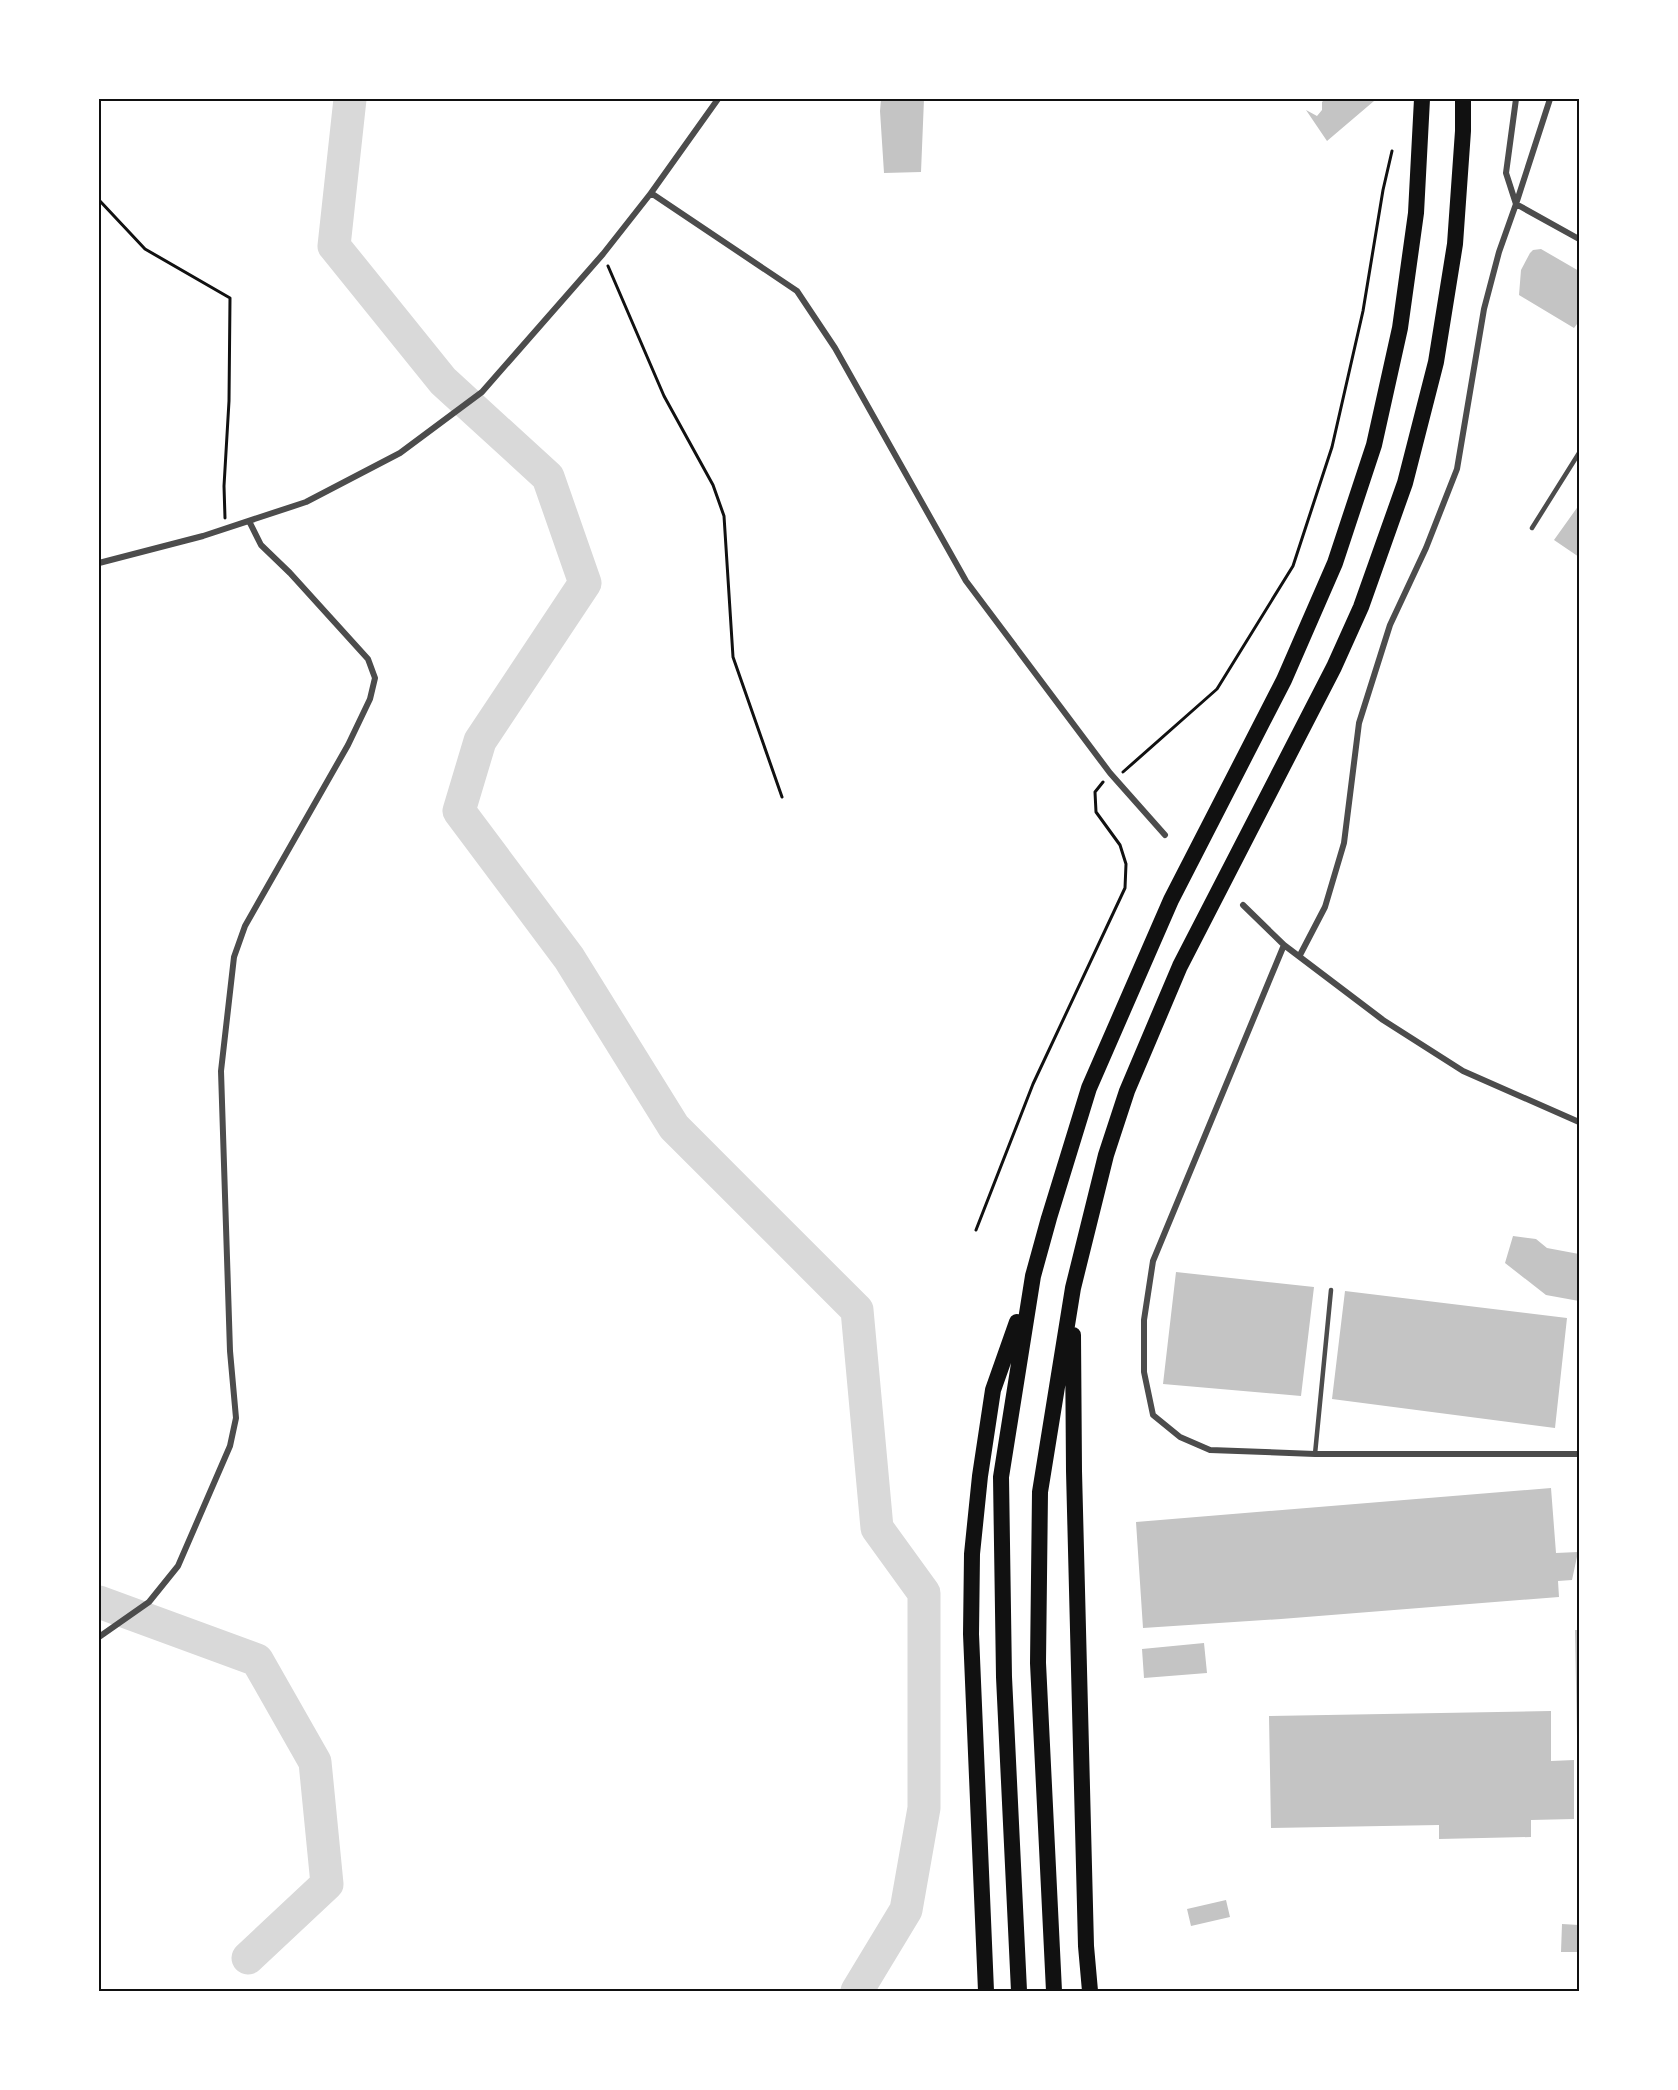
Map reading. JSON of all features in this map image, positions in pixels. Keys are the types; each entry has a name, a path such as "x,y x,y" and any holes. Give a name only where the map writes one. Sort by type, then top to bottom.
{"highway":[{"path":"986,1991 972,1654 972,1554 980,1476 993,1390 1033,1276 1089,1088 1171,900 1284,680 1335,563 1374,445 1400,328 1416,213 1422,99"},
{"path":"1054,1991 1038,1663 1040,1492 1073,1288 1106,1155 1127,1091 1180,966 1335,667 1361,607 1405,483 1436,362 1455,244 1463,99"},
{"path":"1018,1991 1004,1677 1001,1478 1033,1276"},
{"path":"1073,1288 1074,1471 1085,1934 1090,1991"}],"street":[{"path":"99,563 225,529 306,502 399,453 482,392 603,254 651,193 718,99"},
{"path":"1516,99 1506,173 1516,204 1579,239"},
{"path":"1300,955 1325,907 1344,843 1359,723 1390,625 1426,548 1457,469 1484,309 1499,252 1550,99"},
{"path":"651,193 797,291 835,348 966,581 1110,773 1166,835"},
{"path":"99,1637 149,1602 178,1566 230,1446 236,1418 230,1350 221,1071 234,957 245,926 348,745 370,699 375,678 368,659 290,573 261,545 249,521"},
{"path":"1243,905 1284,945 1383,1020 1463,1071 1579,1122"},
{"path":"1284,945 1153,1261 1144,1320 1144,1372 1153,1415 1180,1437 1210,1450 1315,1454 1579,1454"}],"lane":[{"path":"1532,528 1579,453"},
{"path":"1315,1454 1331,1290"}],"path":[{"path":"1115,779 1217,689 1293,566 1332,447 1363,311 1383,190 1392,152"},
{"path":"99,200 146,249 230,298 229,401 224,486 225,529"},
{"path":"603,254 664,396 713,485 724,516 733,657 782,797"},
{"path":"976,1230 1033,1084 1125,888 1126,864 1120,845 1096,812 1095,792 1110,773"}],"building":[{"path":"881,99 924,99 921,172 884,173"},
{"path":"1325,99 1372,99 1374,101 1327,141 1306,110 1317,116 1322,110 1322,102"},
{"path":"1541,249 1579,271 1579,325 1577,324 1574,328 1519,295 1521,270 1530,253"},
{"path":"1579,505 1579,557 1554,540"},
{"path":"1513,1236 1536,1239 1547,1248 1579,1254 1579,1301 1546,1295 1505,1263"},
{"path":"1176,1272 1314,1287 1301,1396 1163,1384"},
{"path":"1345,1291 1567,1318 1555,1428 1332,1399"},
{"path":"1551,1488 1556,1553 1578,1552 1572,1580 1558,1581 1559,1597 1143,1628 1136,1522"},
{"path":"1575,1630 1579,1630 1579,1737 1577,1737"},
{"path":"1204,1643 1207,1673 1144,1678 1142,1649"},
{"path":"1551,1711 1551,1761 1574,1760 1574,1819 1531,1820 1531,1837 1439,1839 1439,1825 1271,1828 1269,1716"},
{"path":"1226,1900 1230,1917 1191,1926 1187,1909"},
{"path":"1562,1924 1579,1925 1579,1952 1561,1952"}],"waterway":[{"path":"350,99 334,246 443,381 548,477 585,583 480,741 459,811 569,958 674,1127 857,1310 877,1528 924,1593 924,1808 906,1910 857,1991"},
{"path":"99,1602 257,1660 315,1762 327,1884 248,1958"}]}
